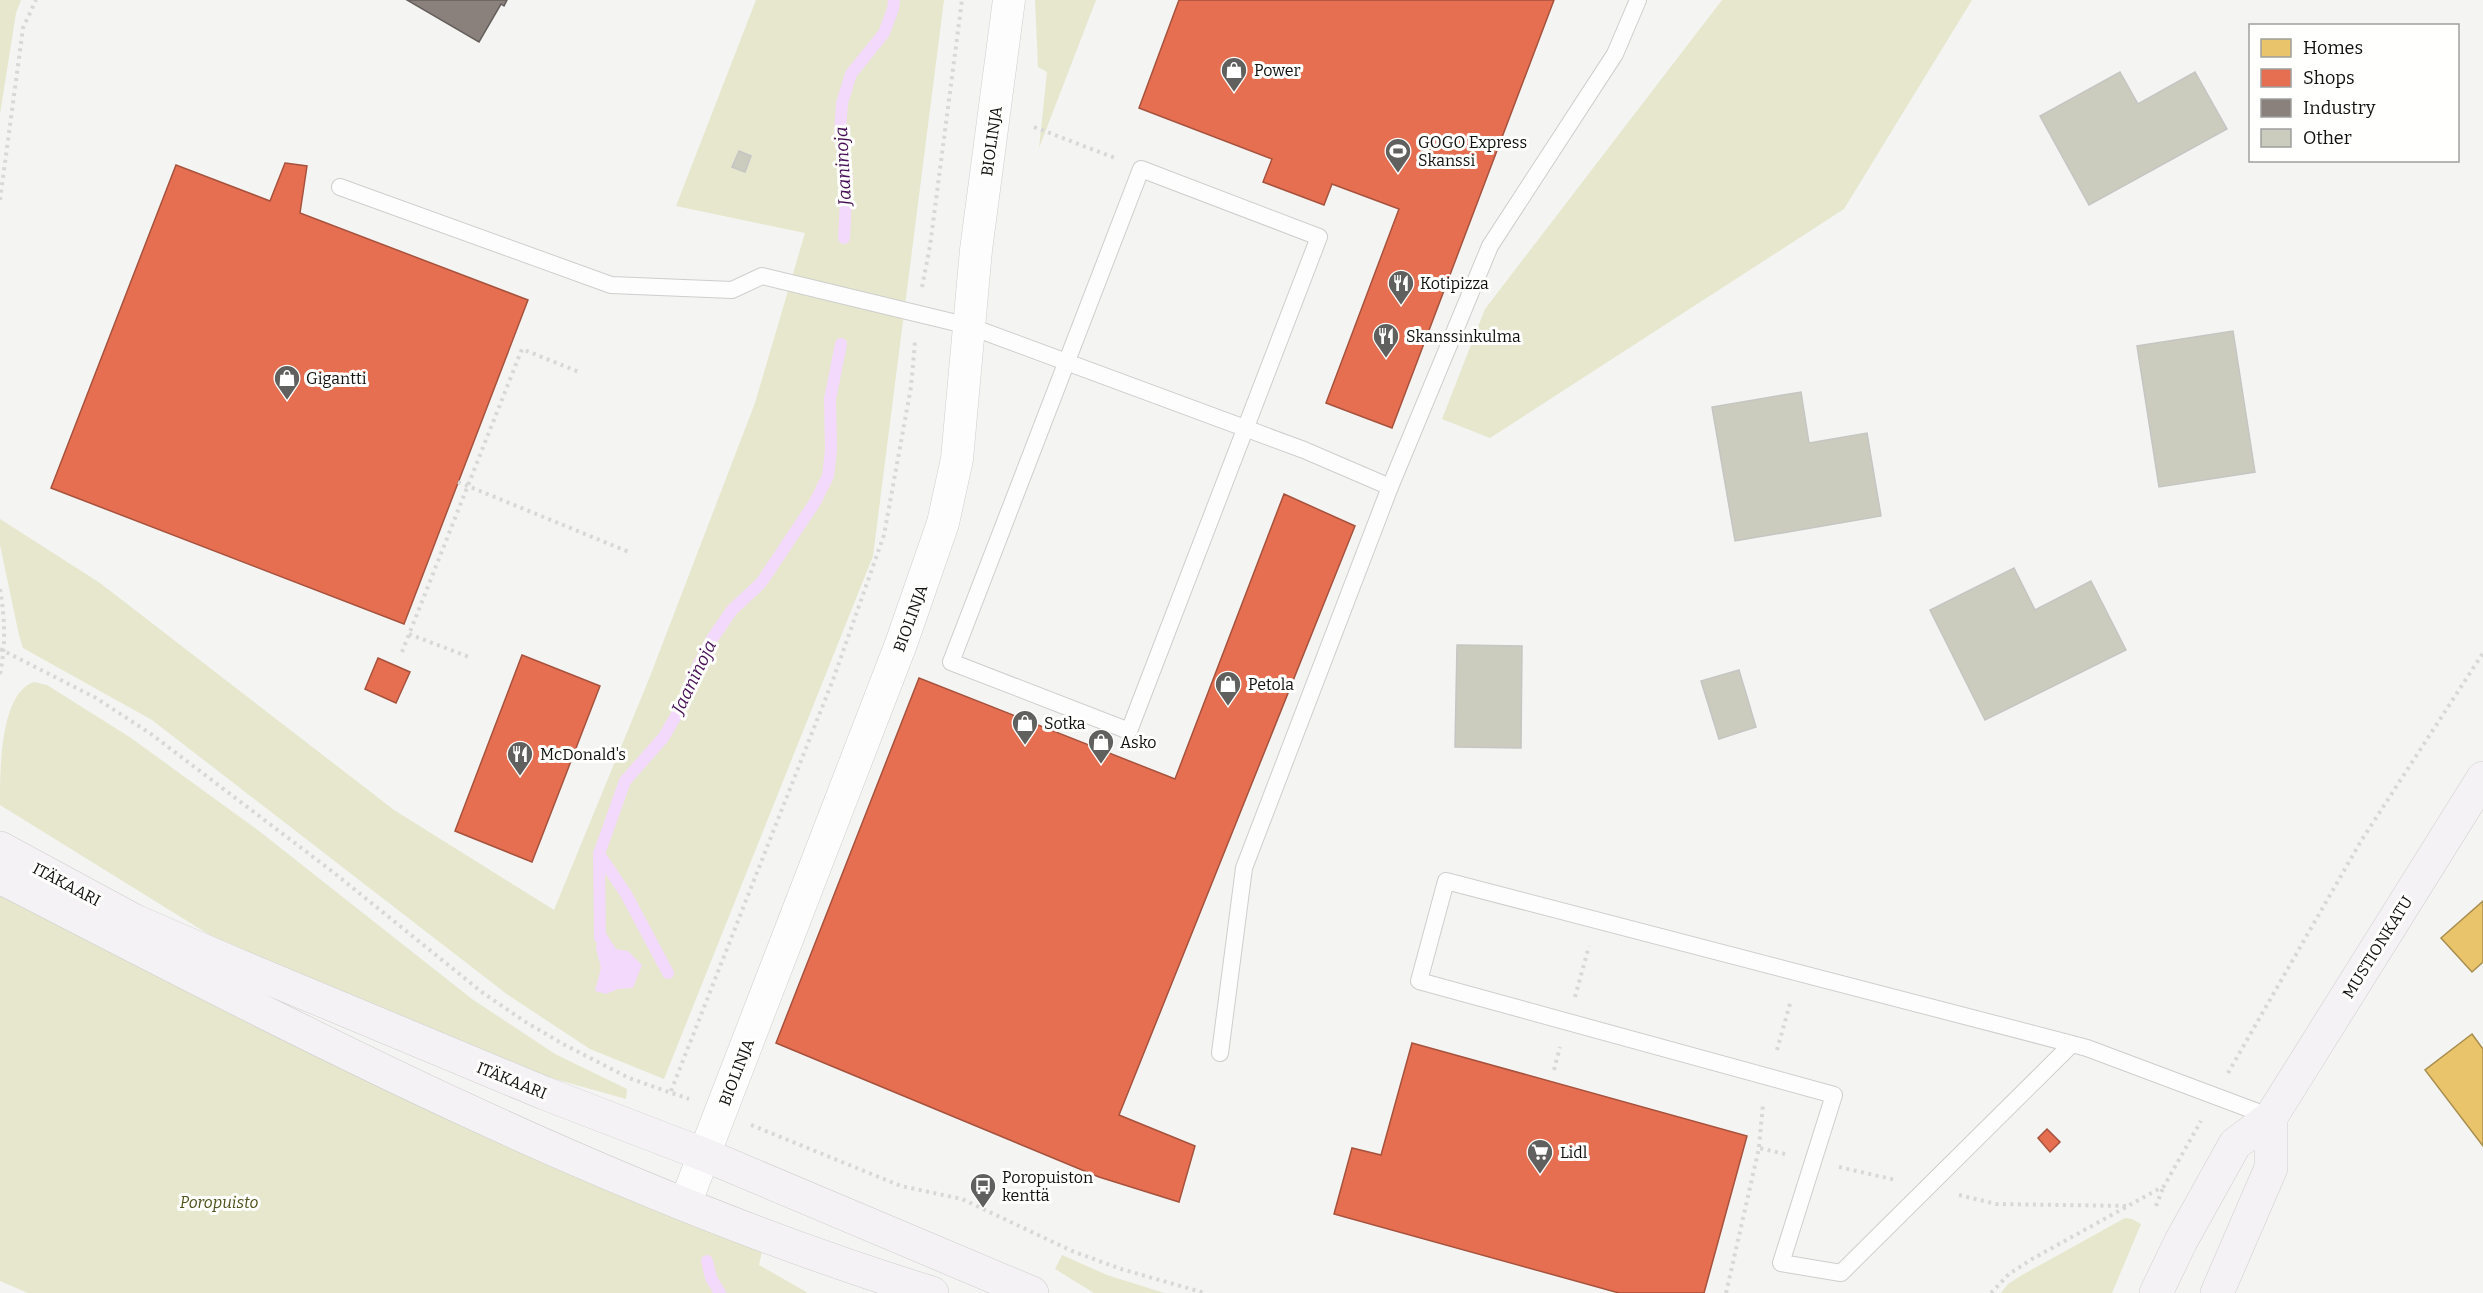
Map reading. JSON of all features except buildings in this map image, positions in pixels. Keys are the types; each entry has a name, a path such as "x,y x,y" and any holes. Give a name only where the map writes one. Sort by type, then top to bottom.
{"street":[{"name":"BIOLINJA","path":"685,1204 901,644 944,523 957,459 975,250 1009,0"},
{"name":"MUSTIONKATU","path":"2156,1293 2181,1241 2235,1144 2271,1117 2483,778"},
{"name":"ITÄKAARI","path":"0,848 135,921 237,965 544,1093 705,1155 1032,1293"},
{"name":"ITÄKAARI","path":"0,877 245,1004 516,1131 685,1204 843,1265 932,1293"},
{"path":"2217,1293 2271,1168 2271,1117"}],"lane":[{"path":"1220,1053 1244,868 1390,487 1490,246 1615,54 1638,0"},
{"path":"1141,169 1319,237 1129,731 951,662 1067,361 1141,169"},
{"path":"340,187 611,285 732,291 762,276 969,326 1246,428 1390,487"},
{"path":"2072,1044 1841,1273 1781,1263 1834,1095 1419,981 1446,881 2072,1044 2216,1094 2271,1117"}],"path":[{"path":"0,200 23,28 36,0"},
{"path":"1034,127 1141,169"},
{"path":"402,652 522,349 579,372"},
{"path":"458,482 629,552"},
{"path":"0,589 5,620 0,674"},
{"path":"409,634 469,657"},
{"path":"3,650 96,698 151,734 333,872 483,993 563,1044 629,1078 671,1091 901,1186 963,1199 1072,1251 1205,1293"},
{"path":"1991,1293 2009,1274 2032,1259 2164,1186 2361,841 2483,653"},
{"path":"671,1091 834,677"},
{"path":"1554,1070 1596,920"}],"green space":[{"path":"0,0 21,0 16,13 0,114"},
{"path":"756,0 944,0 873,556 664,1079 590,1049 508,995 152,720 23,648 0,545 0,519 100,583 394,810 554,910 649,679 755,403 805,233 676,206"},
{"path":"1035,0 1096,0 1039,148 1047,72 1038,67"},
{"path":"1722,0 1972,0 1844,209 1490,438 1442,419 1485,309"},
{"path":"34,682 47,685 131,738 259,831 472,999 555,1054 627,1089 626,1099 537,1074 213,937 0,805 2,753 8,716 14,701 23,689"},
{"name":"Poropuisto","path":"0,896 131,961 762,1251 759,1265 808,1293 28,1293 0,1281"},
{"path":"2125,1218 2141,1224 2112,1293 2001,1293 2008,1284 2022,1275"},
{"path":"1062,1255 1107,1275 1164,1293 1094,1293 1055,1269"}],"shaded area":[{"path":"600,924 616,949 628,951 642,965 633,988 618,989 606,994 595,991 601,968 596,948"}],"waterway":[{"name":"Jaaninoja","path":"844,238 847,179 840,133 842,103 851,74 884,33 894,0"},
{"name":"Jaaninoja","path":"668,973 626,894 599,854 625,781 663,738 685,701 691,680 710,642 732,610 761,583 815,502 828,476 831,450 830,399 841,344"},
{"path":"599,854 600,938"},
{"name":"Jaaninoja","path":"707,1261 711,1278 720,1293"}],"place":[{"name":"Power","path":"1234,93"},
{"name":"GOGO Express Skanssi","path":"1398,174"},
{"name":"Kotipizza","path":"1401,306"},
{"name":"Skanssinkulma","path":"1386,359"},
{"name":"Gigantti","path":"287,401"},
{"name":"Petola","path":"1228,707"},
{"name":"Sotka","path":"1025,746"},
{"name":"Asko","path":"1101,765"},
{"name":"McDonald's","path":"520,777"},
{"name":"Lidl","path":"1540,1175"},
{"name":"Poropuiston kenttä","path":"983,1209"}]}
